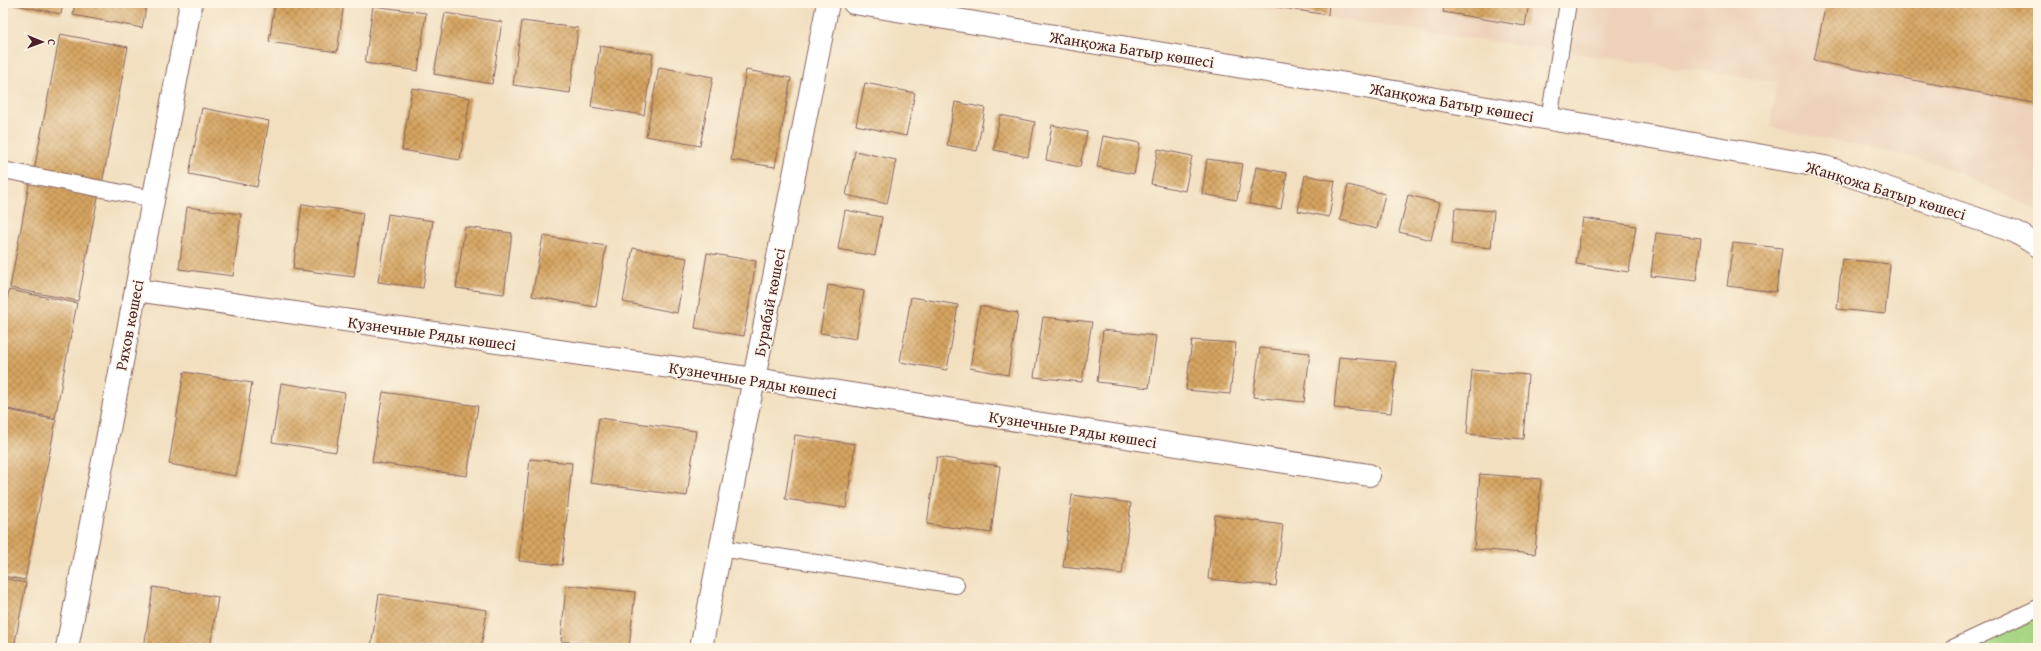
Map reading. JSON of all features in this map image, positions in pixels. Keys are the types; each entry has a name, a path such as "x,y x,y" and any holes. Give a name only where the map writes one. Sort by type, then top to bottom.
{"street":[{"name":"Ряхов көшесі","path":"67,648 191,3"},
{"name":"Бурабай көшесі","path":"701,648 828,3"},
{"name":"Жанқожа Батыр көшесі","path":"854,3 1549,119 1825,167 2016,232 2038,246"},
{"name":"Кузнечные Ряды көшесі","path":"136,290 754,379 1369,475"}],"lane":[{"path":"1549,119 1568,3"},
{"path":"3,170 154,199"},
{"path":"721,548 956,585"},
{"path":"1953,648 2038,608"}],"shaded area":[{"path":"1223,3 2038,3 2038,210 1933,162 1770,127 1777,82"}],"green space":[{"path":"2038,608 2038,648 1953,648"}],"building":[{"path":"6,3 63,3 61,14"},
{"path":"75,3 147,3 142,28 73,15"},
{"path":"275,3 344,3 337,52 269,42"},
{"path":"1253,3 1329,3 1328,15"},
{"path":"1445,3 1529,3 1525,26 1443,12"},
{"path":"1826,3 2038,3 2038,104 1814,61"},
{"path":"373,6 426,13 418,71 365,63"},
{"path":"445,13 502,22 492,84 434,74"},
{"path":"522,21 578,28 570,93 513,85"},
{"path":"60,34 128,47 102,184 34,171"},
{"path":"600,46 653,54 644,115 591,107"},
{"path":"659,67 713,77 700,146 646,136"},
{"path":"746,70 791,78 775,167 731,160"},
{"path":"865,83 915,93 906,136 856,125"},
{"path":"412,88 470,98 460,160 402,150"},
{"path":"955,102 985,108 977,151 947,145"},
{"path":"202,108 269,121 257,187 189,174"},
{"path":"1000,115 1035,122 1028,157 994,150"},
{"path":"1052,125 1087,132 1080,167 1046,160"},
{"path":"1103,136 1140,143 1134,174 1097,167"},
{"path":"1158,149 1192,156 1185,191 1151,184"},
{"path":"855,151 896,160 887,204 846,195"},
{"path":"1207,159 1243,164 1237,200 1202,194"},
{"path":"1256,167 1287,173 1281,209 1249,204"},
{"path":"1305,175 1335,181 1329,217 1298,211"},
{"path":"30,179 99,192 78,301 10,288"},
{"path":"1348,185 1385,194 1377,229 1340,220"},
{"path":"1408,195 1440,203 1431,240 1399,232"},
{"path":"302,204 363,213 354,277 293,269"},
{"path":"187,207 241,214 233,276 179,269"},
{"path":"1455,208 1494,211 1491,248 1452,244"},
{"path":"845,210 882,217 875,256 838,249"},
{"path":"388,214 433,221 423,288 378,282"},
{"path":"1583,218 1636,226 1629,272 1576,264"},
{"path":"465,227 512,233 504,294 456,288"},
{"path":"1656,233 1701,238 1696,281 1651,276"},
{"path":"543,236 606,246 596,307 532,296"},
{"path":"1733,243 1782,248 1776,292 1727,286"},
{"path":"633,248 687,258 677,313 623,302"},
{"path":"707,253 756,261 744,336 695,328"},
{"path":"1842,259 1890,264 1885,314 1837,309"},
{"path":"828,285 864,291 856,339 820,333"},
{"path":"9,290 77,303 55,418 3,408 3,321"},
{"path":"911,297 958,305 947,370 900,362"},
{"path":"980,306 1018,313 1008,375 970,368"},
{"path":"1043,317 1092,322 1082,382 1034,377"},
{"path":"1103,330 1156,336 1149,388 1097,382"},
{"path":"1192,340 1236,343 1230,394 1186,390"},
{"path":"1260,348 1310,353 1304,402 1253,397"},
{"path":"1339,357 1396,362 1391,413 1334,408"},
{"path":"1472,370 1528,375 1523,439 1467,434"},
{"path":"184,372 252,383 236,476 169,464"},
{"path":"281,383 345,393 336,452 272,442"},
{"path":"383,392 478,406 467,476 372,462"},
{"path":"3,409 56,420 25,580 3,576"},
{"path":"599,418 696,431 687,496 590,483"},
{"path":"795,435 855,444 846,508 785,499"},
{"path":"937,457 1000,466 991,533 927,524"},
{"path":"530,459 572,463 562,565 519,561"},
{"path":"1480,474 1541,479 1535,554 1474,549"},
{"path":"1072,495 1131,503 1122,574 1063,567"},
{"path":"1215,515 1283,525 1276,586 1208,579"},
{"path":"3,578 26,583 14,648 3,648"},
{"path":"566,585 635,592 629,648 561,641"},
{"path":"153,587 218,597 210,648 144,648"},
{"path":"379,594 487,610 481,648 371,648"}]}
